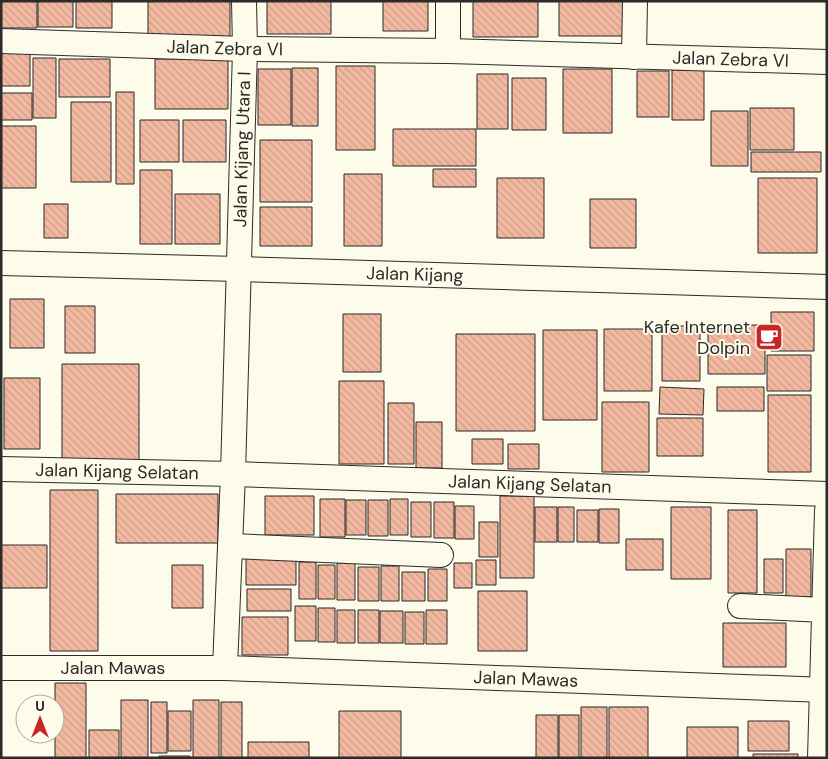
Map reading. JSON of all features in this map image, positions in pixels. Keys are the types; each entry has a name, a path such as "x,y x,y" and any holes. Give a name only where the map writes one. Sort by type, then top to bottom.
{"street":[{"name":"Jalan Kijang Utara I","path":"239,269 245,48 244,1"},
{"path":"448,1 448,51"},
{"path":"634,56 635,1"},
{"name":"Jalan Zebra VI","path":"1,41 827,62"},
{"name":"Jalan Kijang","path":"1,263 827,287"},
{"path":"225,668 239,269"},
{"name":"Jalan Kijang Selatan","path":"1,469 233,474 827,494"},
{"path":"820,758 825,690 824,610 827,510"},
{"path":"230,546 441,555"},
{"path":"740,606 824,610"},
{"name":"Jalan Mawas","path":"1,668 225,668 825,690"}],"building":[{"path":"1,1 37,1 37,28 1,28"},
{"path":"38,1 73,1 73,27 38,27"},
{"path":"76,1 112,1 112,28 76,28"},
{"path":"148,1 230,1 230,37 148,37"},
{"path":"267,1 331,1 331,34 267,34"},
{"path":"383,1 428,1 428,31 383,31"},
{"path":"473,1 538,1 538,37 473,37"},
{"path":"559,1 624,1 624,36 559,36"},
{"path":"1,48 30,48 30,86 1,86"},
{"path":"33,58 56,58 56,118 33,118"},
{"path":"59,59 110,59 110,97 59,97"},
{"path":"155,59 228,59 228,109 155,109"},
{"path":"336,66 375,66 375,150 336,150"},
{"path":"292,68 318,68 318,126 292,126"},
{"path":"258,69 291,69 291,125 258,125"},
{"path":"563,69 612,69 612,133 563,133"},
{"path":"672,70 704,70 704,120 672,120"},
{"path":"637,71 669,71 669,117 637,117"},
{"path":"477,74 508,74 508,129 477,129"},
{"path":"512,78 546,78 546,130 512,130"},
{"path":"116,92 134,92 134,184 116,184"},
{"path":"1,93 32,93 32,120 1,120"},
{"path":"71,102 111,102 111,182 71,182"},
{"path":"750,108 794,108 794,150 750,150"},
{"path":"711,111 748,111 748,166 711,166"},
{"path":"140,120 179,120 179,162 140,162"},
{"path":"183,120 226,120 226,162 183,162"},
{"path":"1,126 36,126 36,188 1,188"},
{"path":"393,129 476,129 476,166 393,166"},
{"path":"260,140 312,140 312,202 260,202"},
{"path":"751,152 821,152 821,172 751,172"},
{"path":"433,169 476,169 476,187 433,187"},
{"path":"140,170 172,170 172,244 140,244"},
{"path":"344,174 382,174 382,246 344,246"},
{"path":"497,178 544,178 544,238 497,238"},
{"path":"758,178 817,178 817,253 758,253"},
{"path":"175,194 220,194 220,244 175,244"},
{"path":"590,199 636,199 636,248 590,248"},
{"path":"44,204 68,204 68,238 44,238"},
{"path":"260,207 312,207 312,246 260,246"},
{"path":"10,299 44,299 44,348 10,348"},
{"path":"65,306 95,306 95,353 65,353"},
{"path":"771,312 814,312 814,351 771,351"},
{"path":"343,314 381,314 381,372 343,372"},
{"path":"708,325 765,325 765,374 708,374"},
{"path":"662,326 700,326 700,381 662,381"},
{"path":"604,329 652,329 652,391 604,391"},
{"path":"543,330 597,330 597,420 543,420"},
{"path":"456,334 535,334 535,431 456,431"},
{"path":"767,355 811,355 811,391 767,391"},
{"path":"62,364 139,364 139,461 62,461"},
{"path":"4,378 40,378 40,449 4,449"},
{"path":"339,381 384,381 384,464 339,464"},
{"path":"660,387 704,389 703,415 659,414"},
{"path":"717,387 764,387 764,411 717,411"},
{"path":"768,395 811,395 811,472 768,472"},
{"path":"602,402 649,402 649,472 602,472"},
{"path":"388,403 414,403 414,464 388,464"},
{"path":"657,418 703,418 703,456 657,456"},
{"path":"416,422 442,422 442,468 416,468"},
{"path":"472,439 503,439 503,464 472,464"},
{"path":"508,444 539,444 539,469 508,469"},
{"path":"50,490 98,490 98,651 50,651"},
{"path":"116,494 218,494 218,543 116,543"},
{"path":"265,496 314,496 314,535 265,535"},
{"path":"500,496 534,496 534,578 500,578"},
{"path":"320,499 345,499 345,537 320,537"},
{"path":"390,499 408,499 408,535 390,535"},
{"path":"346,500 366,500 366,535 346,535"},
{"path":"368,500 388,500 388,536 368,536"},
{"path":"411,502 431,502 431,537 411,537"},
{"path":"434,502 454,502 454,538 434,538"},
{"path":"455,506 474,506 474,539 455,539"},
{"path":"535,507 557,507 557,542 535,542"},
{"path":"558,507 574,507 574,542 558,542"},
{"path":"671,507 711,507 711,579 671,579"},
{"path":"599,509 619,509 619,543 599,543"},
{"path":"577,510 598,510 598,542 577,542"},
{"path":"728,510 757,510 757,593 728,593"},
{"path":"479,522 498,522 498,557 479,557"},
{"path":"626,539 663,539 663,570 626,570"},
{"path":"1,545 47,545 47,588 1,588"},
{"path":"786,549 811,549 811,597 786,597"},
{"path":"246,556 296,556 296,585 246,585"},
{"path":"764,559 783,559 783,593 764,593"},
{"path":"476,560 496,560 496,585 476,585"},
{"path":"299,562 316,562 316,599 299,599"},
{"path":"337,563 355,563 355,600 337,600"},
{"path":"454,563 472,563 472,588 454,588"},
{"path":"172,565 203,565 203,608 172,608"},
{"path":"318,565 335,565 335,599 318,599"},
{"path":"381,566 399,566 399,601 381,601"},
{"path":"358,567 379,567 379,601 358,601"},
{"path":"428,569 447,569 447,601 428,601"},
{"path":"402,572 425,572 425,601 402,601"},
{"path":"247,589 291,589 291,611 247,611"},
{"path":"478,591 527,591 527,651 478,651"},
{"path":"295,606 316,606 316,641 295,641"},
{"path":"318,608 335,608 335,642 318,642"},
{"path":"337,610 355,610 355,643 337,643"},
{"path":"358,610 379,610 379,643 358,643"},
{"path":"426,610 447,610 447,644 426,644"},
{"path":"380,611 403,611 403,643 380,643"},
{"path":"405,612 424,612 424,644 405,644"},
{"path":"242,617 288,617 288,655 242,655"},
{"path":"723,623 786,623 786,667 723,667"},
{"path":"55,683 86,683 86,758 55,758 55,744 65,744 65,694 55,694"},
{"path":"121,700 148,700 148,758 121,758"},
{"path":"193,700 219,700 219,758 193,758"},
{"path":"151,702 167,702 167,753 151,753"},
{"path":"221,702 242,702 242,758 221,758"},
{"path":"581,707 607,707 607,758 581,758"},
{"path":"609,707 648,707 648,758 609,758"},
{"path":"168,711 191,711 191,751 168,751"},
{"path":"339,711 401,711 401,758 339,758"},
{"path":"536,715 558,715 558,758 536,758"},
{"path":"559,715 579,715 579,758 559,758"},
{"path":"748,721 789,721 789,751 748,751"},
{"path":"687,727 738,727 738,758 687,758"},
{"path":"89,730 119,730 119,758 89,758"},
{"path":"248,742 309,742 309,758 248,758"},
{"path":"753,754 798,754 798,758 753,758"},
{"path":"159,756 190,756 190,758 159,758"}],"place":[{"name":"Kafe Internet Dolpin","path":"769,337"}]}
